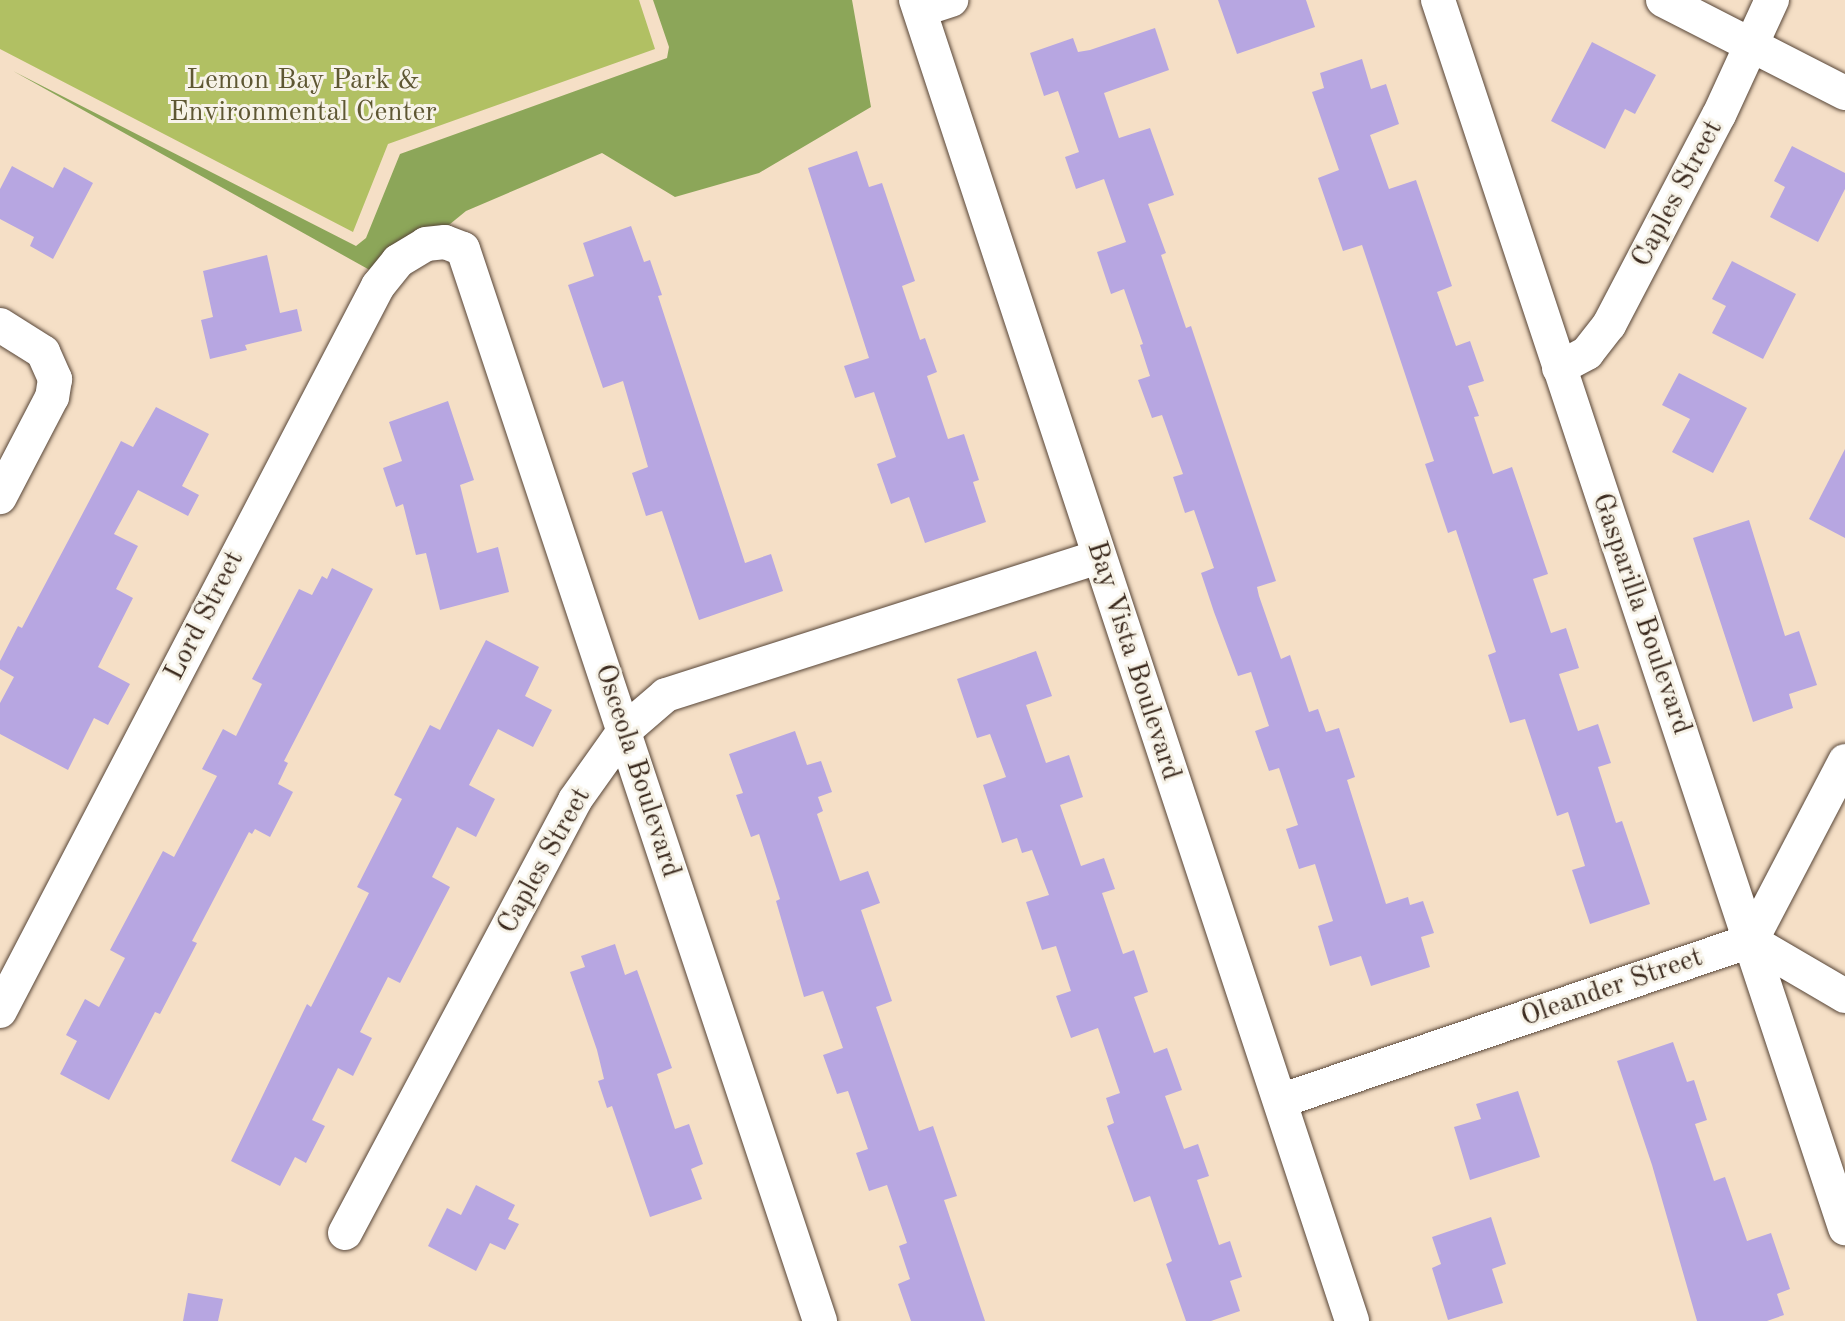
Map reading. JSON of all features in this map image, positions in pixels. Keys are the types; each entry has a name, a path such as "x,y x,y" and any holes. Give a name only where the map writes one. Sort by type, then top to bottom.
{"street":[{"name":"Gasparilla Boulevard","path":"1438,0 1845,1228"},
{"path":"1663,0 1845,93"},
{"name":"Caples Street","path":"1559,368 1587,353 1609,325 1719,115 1772,0"},
{"name":"Bay Vista Boulevard","path":"929,3 1099,557 1352,1321"},
{"name":"Osceola Boulevard","path":"434,242 463,249 470,264 820,1321"},
{"name":"Lord Street","path":"0,1011 366,306 398,261 411,251 434,242"},
{"path":"0,325 43,352 53,368 52,397 0,497"},
{"name":"Caples Street","path":"345,1233 575,800 624,731 666,695 1099,557"},
{"path":"1845,761 1751,941 1845,996"},
{"name":"Oleander Street","path":"1280,1101 1751,941"}],"green space":[{"name":"Lemon Bay Park & Environmental Center","path":"0,0 639,0 655,49 388,144 353,232 0,49"},
{"path":"653,0 852,0 871,107 759,173 675,197 602,153 466,211 384,278 13,71 356,246 366,238 400,154 667,58 669,47"}],"building":[{"path":"1218,0 1306,0 1315,27 1237,54"},
{"path":"1155,28 1169,70 1104,93 1119,138 1150,128 1174,195 1148,204 1166,253 1161,255 1186,328 1191,326 1276,581 1257,587 1259,596 1281,659 1290,655 1309,712 1318,709 1326,732 1339,728 1355,777 1347,780 1386,904 1408,897 1410,905 1423,901 1434,933 1421,937 1430,967 1371,986 1361,956 1330,966 1318,926 1333,921 1315,864 1299,869 1286,829 1298,825 1279,768 1269,771 1255,731 1269,726 1251,672 1238,676 1214,612 1201,573 1214,568 1194,510 1185,513 1173,477 1183,474 1162,415 1152,418 1138,380 1150,376 1140,345 1143,344 1124,289 1111,294 1097,252 1126,242 1104,179 1076,189 1065,157 1079,152 1058,91 1044,96 1030,53 1073,38 1078,52 1090,50"},
{"path":"1592,42 1656,75 1635,114 1625,109 1605,149 1551,121"},
{"path":"1362,59 1371,89 1386,84 1399,124 1370,135 1389,189 1416,180 1452,286 1437,292 1456,346 1470,341 1484,381 1468,386 1479,416 1474,417 1493,474 1512,467 1548,574 1533,579 1551,633 1566,628 1579,668 1559,674 1578,731 1598,724 1611,763 1598,767 1616,823 1622,821 1650,904 1590,924 1572,870 1585,866 1568,812 1557,816 1525,719 1510,723 1488,655 1496,652 1456,530 1448,533 1425,464 1434,461 1362,245 1343,251 1318,178 1339,170 1312,92 1324,88 1320,73"},
{"path":"1792,146 1845,173 1845,189 1818,242 1770,217 1785,187 1774,181"},
{"path":"857,151 869,187 882,183 915,281 902,286 920,340 925,338 937,372 927,376 948,439 964,434 979,480 973,482 986,522 925,543 909,497 891,504 877,464 896,457 874,392 855,398 844,366 869,358 808,168"},
{"path":"12,166 53,188 64,167 93,183 53,259 30,246 34,237 0,219 0,189"},
{"path":"631,226 644,262 650,260 662,295 658,296 745,563 771,554 783,591 699,620 662,511 646,516 632,473 648,467 623,381 603,388 568,285 594,276 583,243"},
{"path":"267,255 280,313 297,309 302,331 245,345 247,350 210,359 201,320 213,317 203,271"},
{"path":"1732,261 1796,294 1763,359 1712,333 1726,306 1712,299"},
{"path":"1679,373 1747,408 1713,473 1672,452 1690,419 1662,405"},
{"path":"448,401 474,480 460,485 477,553 498,547 509,592 440,610 426,553 416,555 403,504 396,507 383,468 402,461 389,422"},
{"path":"156,407 209,434 182,486 199,495 188,516 138,490 114,534 138,546 116,589 133,598 98,667 130,684 108,725 94,718 68,770 0,734 0,703 14,677 0,669 0,661 18,626 22,628 121,441 133,447"},
{"path":"1845,449 1845,538 1809,519"},
{"path":"1749,520 1785,636 1799,631 1817,685 1789,694 1793,708 1753,722 1693,538"},
{"path":"332,568 373,589 284,761 288,763 278,784 293,792 270,837 255,829 252,834 249,832 192,941 197,943 160,1014 155,1012 109,1100 60,1074 77,1041 66,1035 85,999 99,1007 125,958 110,950 163,851 174,857 217,776 202,769 223,729 236,736 262,684 252,679 299,589 312,595 322,576 327,579"},
{"path":"486,640 539,667 525,696 552,710 533,747 498,729 469,785 495,799 476,837 457,827 432,877 450,887 400,983 388,977 360,1032 372,1038 353,1076 338,1068 312,1120 325,1126 306,1163 295,1157 280,1186 231,1161 307,1004 311,1007 369,893 357,887 402,799 394,795 430,725 440,730"},
{"path":"1036,651 1052,696 1026,705 1046,763 1069,755 1083,797 1060,805 1081,866 1104,858 1115,889 1102,893 1123,954 1134,950 1148,992 1134,997 1154,1053 1167,1048 1182,1090 1165,1096 1184,1149 1198,1144 1209,1176 1197,1180 1219,1245 1230,1241 1242,1277 1230,1281 1240,1311 1211,1321 1186,1321 1166,1264 1172,1261 1150,1196 1134,1202 1107,1126 1114,1123 1106,1098 1120,1093 1098,1028 1071,1038 1056,996 1071,991 1056,946 1042,950 1026,902 1049,895 1032,850 1022,853 1017,838 1002,843 983,785 1006,777 990,734 977,738 957,679"},
{"path":"795,731 807,765 821,761 832,792 818,797 823,811 817,814 840,881 868,871 880,903 861,910 892,1001 876,1007 919,1131 933,1126 957,1196 944,1200 985,1321 911,1321 898,1284 910,1279 899,1246 907,1243 887,1185 869,1191 856,1153 868,1149 848,1091 837,1094 823,1055 843,1048 823,991 804,997 776,901 780,899 759,834 751,837 736,795 743,793 729,754"},
{"path":"615,944 625,975 637,970 672,1068 657,1074 675,1129 689,1124 703,1164 691,1169 702,1199 650,1217 612,1106 607,1108 598,1081 604,1079 597,1050 570,972 585,967 581,956"},
{"path":"1673,1042 1687,1082 1694,1080 1707,1120 1695,1124 1714,1181 1725,1177 1747,1241 1771,1233 1790,1289 1777,1294 1784,1315 1767,1321 1697,1321 1652,1165 1617,1061"},
{"path":"1518,1091 1540,1157 1470,1180 1454,1127 1481,1119 1476,1104"},
{"path":"476,1185 515,1205 508,1219 519,1224 505,1250 490,1243 476,1271 428,1246 447,1208 461,1215"},
{"path":"1491,1217 1506,1264 1492,1269 1503,1303 1448,1320 1432,1268 1441,1264 1432,1237"},
{"path":"188,1293 223,1299 218,1321 183,1321"}]}
